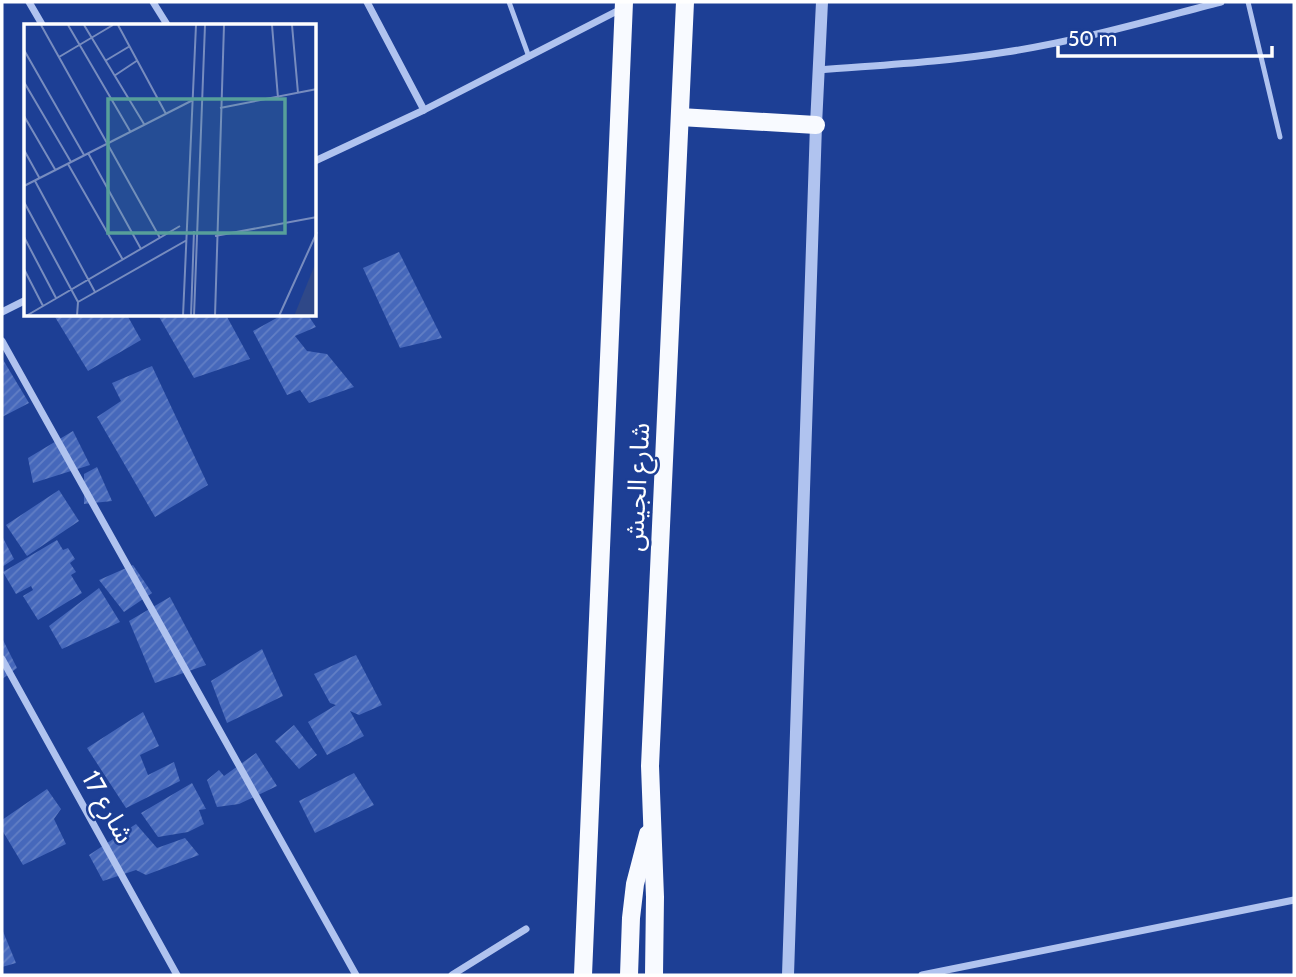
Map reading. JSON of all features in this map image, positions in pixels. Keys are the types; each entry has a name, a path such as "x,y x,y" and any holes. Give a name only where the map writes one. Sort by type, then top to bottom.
{"main road":[{"name":"شارع الجيش","path":"654,975 655,897 650,766 685,2"},
{"name":"شارع الجيش","path":"583,975 624,5"},
{"path":"680,117 816,125"},
{"path":"629,975 635,884 652,817"}],"street":[{"path":"29,2 42,24"},
{"path":"153,2 167,24"},
{"path":"367,2 424,110"},
{"path":"788,975 822,2"},
{"path":"818,70 945,61 1007,52 1065,41 1221,2"},
{"path":"317,160 424,110 624,5"},
{"path":"2,312 24,301"},
{"path":"2,341 356,975"},
{"name":"شارع 17","path":"2,659 177,975"},
{"path":"922,975 1294,900"},
{"path":"452,975 527,929"}],"lane":[{"path":"509,2 528,57"},
{"path":"1248,2 1280,137"}],"building":[{"path":"399,252 442,338 400,348 363,268"},
{"path":"55,317 128,317 141,340 88,371"},
{"path":"159,317 227,317 250,359 194,378"},
{"path":"278,317 309,317 316,327 295,336 307,351 327,354 354,387 309,403 300,390 287,395 253,331"},
{"path":"2,358 29,403 2,417"},
{"path":"152,366 208,485 155,517 97,417 121,401 112,383"},
{"path":"73,431 90,465 33,483 28,458"},
{"path":"97,467 112,501 84,504 84,474"},
{"path":"59,490 79,521 27,556 6,525"},
{"path":"2,536 14,559 2,567"},
{"path":"57,540 63,550 68,548 75,559 70,563 76,572 71,575 82,593 38,620 23,596 33,590 31,586 16,594 3,572"},
{"path":"133,565 152,593 124,612 99,580"},
{"path":"99,588 120,622 62,649 49,626"},
{"path":"170,597 206,665 155,683 129,621"},
{"path":"2,638 17,668 2,679"},
{"path":"262,649 283,696 227,723 211,681"},
{"path":"356,655 382,705 359,715 350,711 364,736 327,755 308,722 336,705 330,703 314,674"},
{"path":"143,712 159,746 140,755 148,775 174,762 180,781 126,808 87,748"},
{"path":"294,725 317,755 299,769 275,741"},
{"path":"256,753 277,786 239,804 217,807 207,780 219,770 224,776"},
{"path":"354,773 374,805 315,833 299,801"},
{"path":"192,783 206,809 199,810 204,824 188,832 158,837 141,813"},
{"path":"47,789 61,809 54,819 66,844 23,865 2,830 2,820"},
{"path":"136,824 157,848 185,838 199,855 146,875 136,870 103,881 89,855"},
{"path":"2,929 16,963 2,967"}]}
